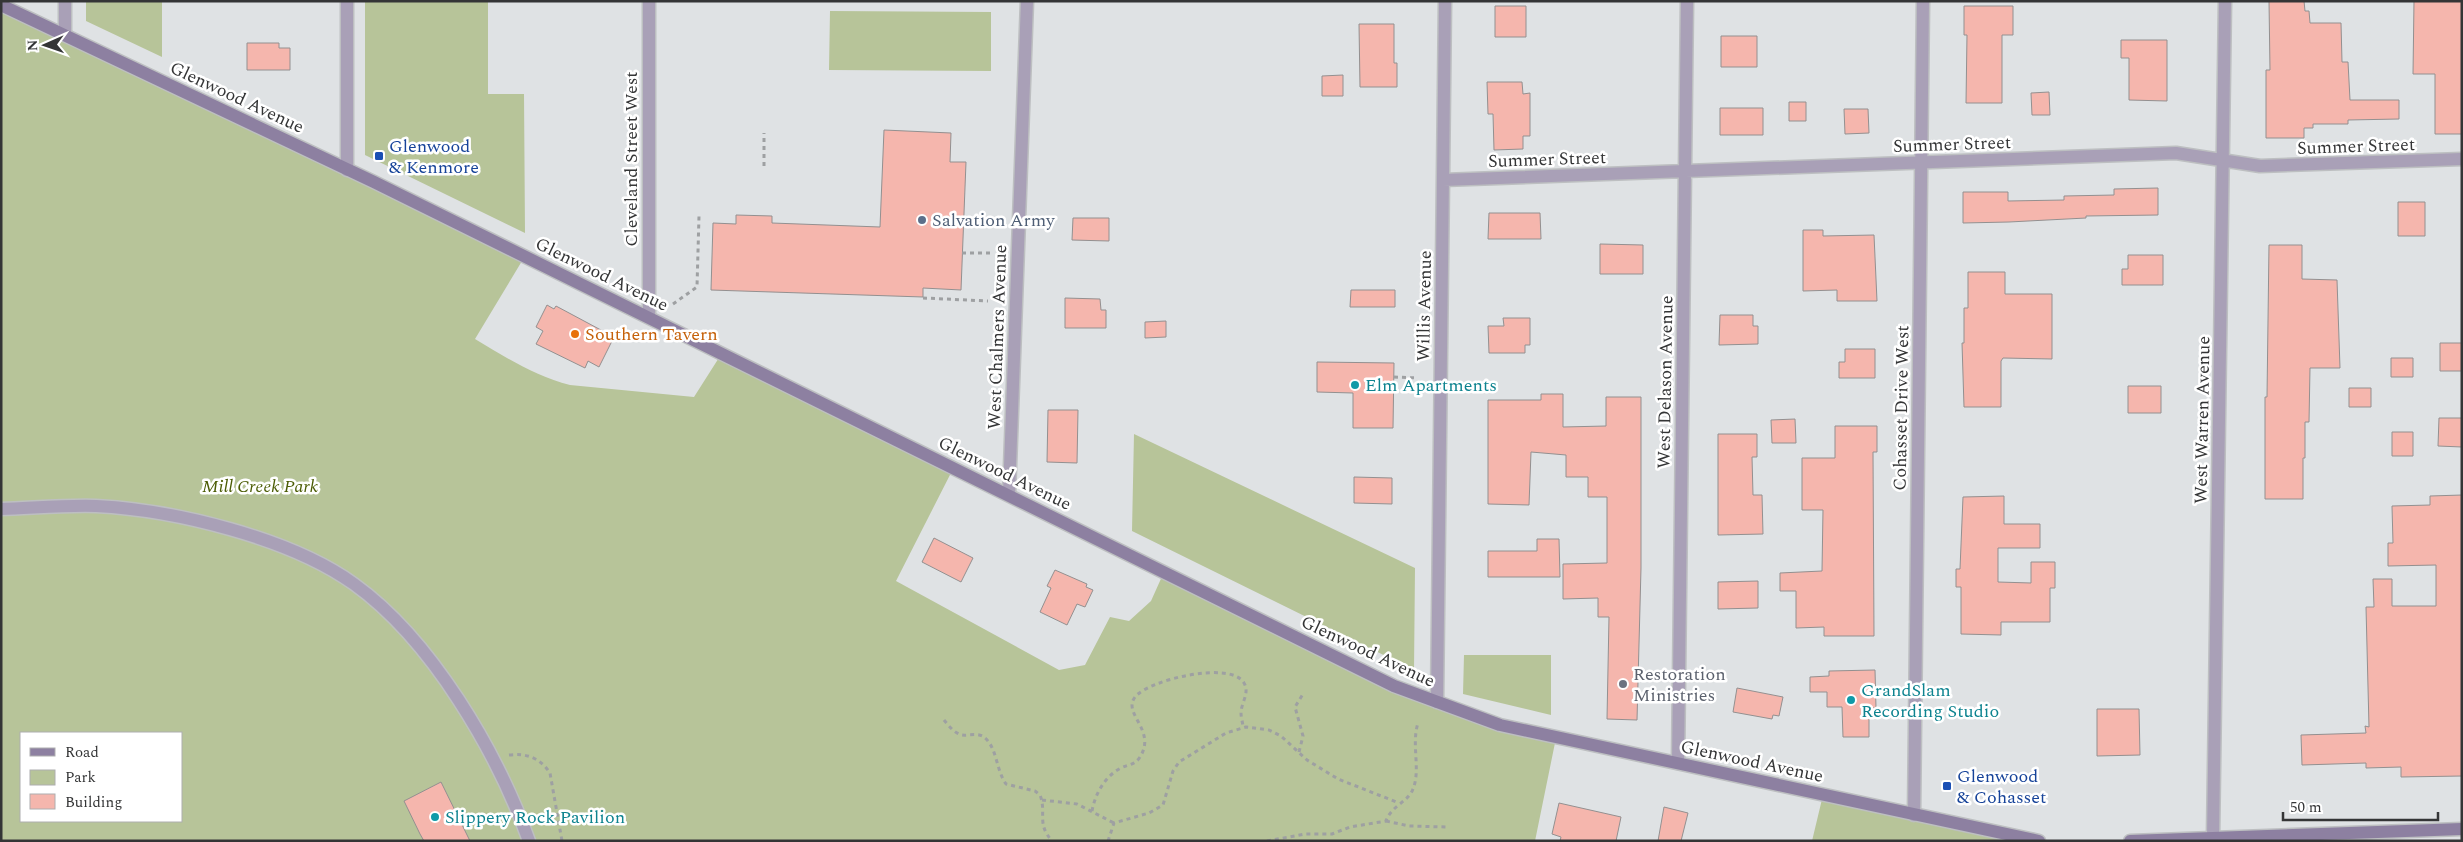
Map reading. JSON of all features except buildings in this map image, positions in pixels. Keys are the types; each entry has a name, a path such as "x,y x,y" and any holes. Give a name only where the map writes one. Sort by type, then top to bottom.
{"main road":[{"name":"Glenwood Avenue","path":"1,5 649,316 1377,677 1437,702 1500,725 1914,815 2008,838 2039,841"},
{"path":"2130,841 2213,838 2257,839 2462,829"}],"street":[{"path":"65,1 65,35"},
{"path":"347,170 348,1"},
{"name":"Cleveland Street West","path":"649,1 649,316"},
{"name":"West Chalmers Avenue","path":"1009,494 1027,1"},
{"name":"Willis Avenue","path":"1437,702 1444,1"},
{"name":"West Delason Avenue","path":"1678,763 1687,1"},
{"name":"Cohasset Drive West","path":"1914,815 1923,1"},
{"name":"West Warren Avenue","path":"2213,838 2225,1"},
{"name":"Summer Street","path":"1443,180 2176,153 2260,166 2462,159"},
{"path":"1,509 96,506 206,523 263,539 334,572 354,584 390,613 421,648 475,726 529,841"}],"path":[{"path":"764,133 764,166"},
{"path":"673,304 697,287 699,216"},
{"path":"962,253 990,253"},
{"path":"923,298 988,301"},
{"path":"1394,377 1417,378"},
{"path":"1092,811 1095,796 1103,785 1121,768 1133,764 1140,758 1145,747 1145,734 1132,709 1133,699 1141,691 1201,672 1220,672 1238,678 1244,681 1246,687 1241,712 1243,728"},
{"path":"1299,752 1303,736 1295,707 1303,694"},
{"path":"944,720 954,731 963,735 985,737 996,755 999,774 1006,784 1036,791 1042,800 1041,823 1052,841"},
{"path":"1267,841 1305,834 1332,834 1360,825 1382,823 1386,820 1388,814 1399,803 1408,798 1416,780 1414,742 1418,723"},
{"path":"1042,800 1077,804 1114,823 1158,810 1162,805 1173,771 1179,762 1226,733 1243,728 1269,730 1281,736 1316,767 1351,786 1399,803"},
{"path":"492,760 516,754 528,755 544,764 550,773 562,841"},
{"path":"1386,820 1409,826 1447,827"},
{"path":"1108,841 1114,823"}],"green space":[{"path":"86,1 162,1 162,57 86,21"},
{"path":"365,1 488,1 488,94 524,94 525,233 365,155"},
{"name":"Mill Creek Park","path":"1,5 525,256 475,339 532,371 570,385 694,397 722,353 954,467 896,581 1059,670 1085,665 1110,617 1129,621 1151,601 1164,572 1437,702 1556,738 1535,841 1,841"},
{"path":"830,11 991,12 991,71 829,70"},
{"path":"1134,434 1415,568 1414,670 1132,531"},
{"path":"1464,655 1551,655 1551,715 1463,694"},
{"path":"1823,795 2009,835 2007,841 1812,841"}],"place":[{"name":"Glenwood & Kenmore","path":"379,156"},
{"name":"Salvation Army","path":"922,220"},
{"name":"Southern Tavern","path":"575,334"},
{"name":"Elm Apartments","path":"1355,385"},
{"name":"Restoration Ministries","path":"1623,684"},
{"name":"GrandSlam Recording Studio","path":"1851,700"},
{"name":"Glenwood & Cohasset","path":"1947,786"},
{"name":"Slippery Rock Pavilion","path":"435,817"}]}
